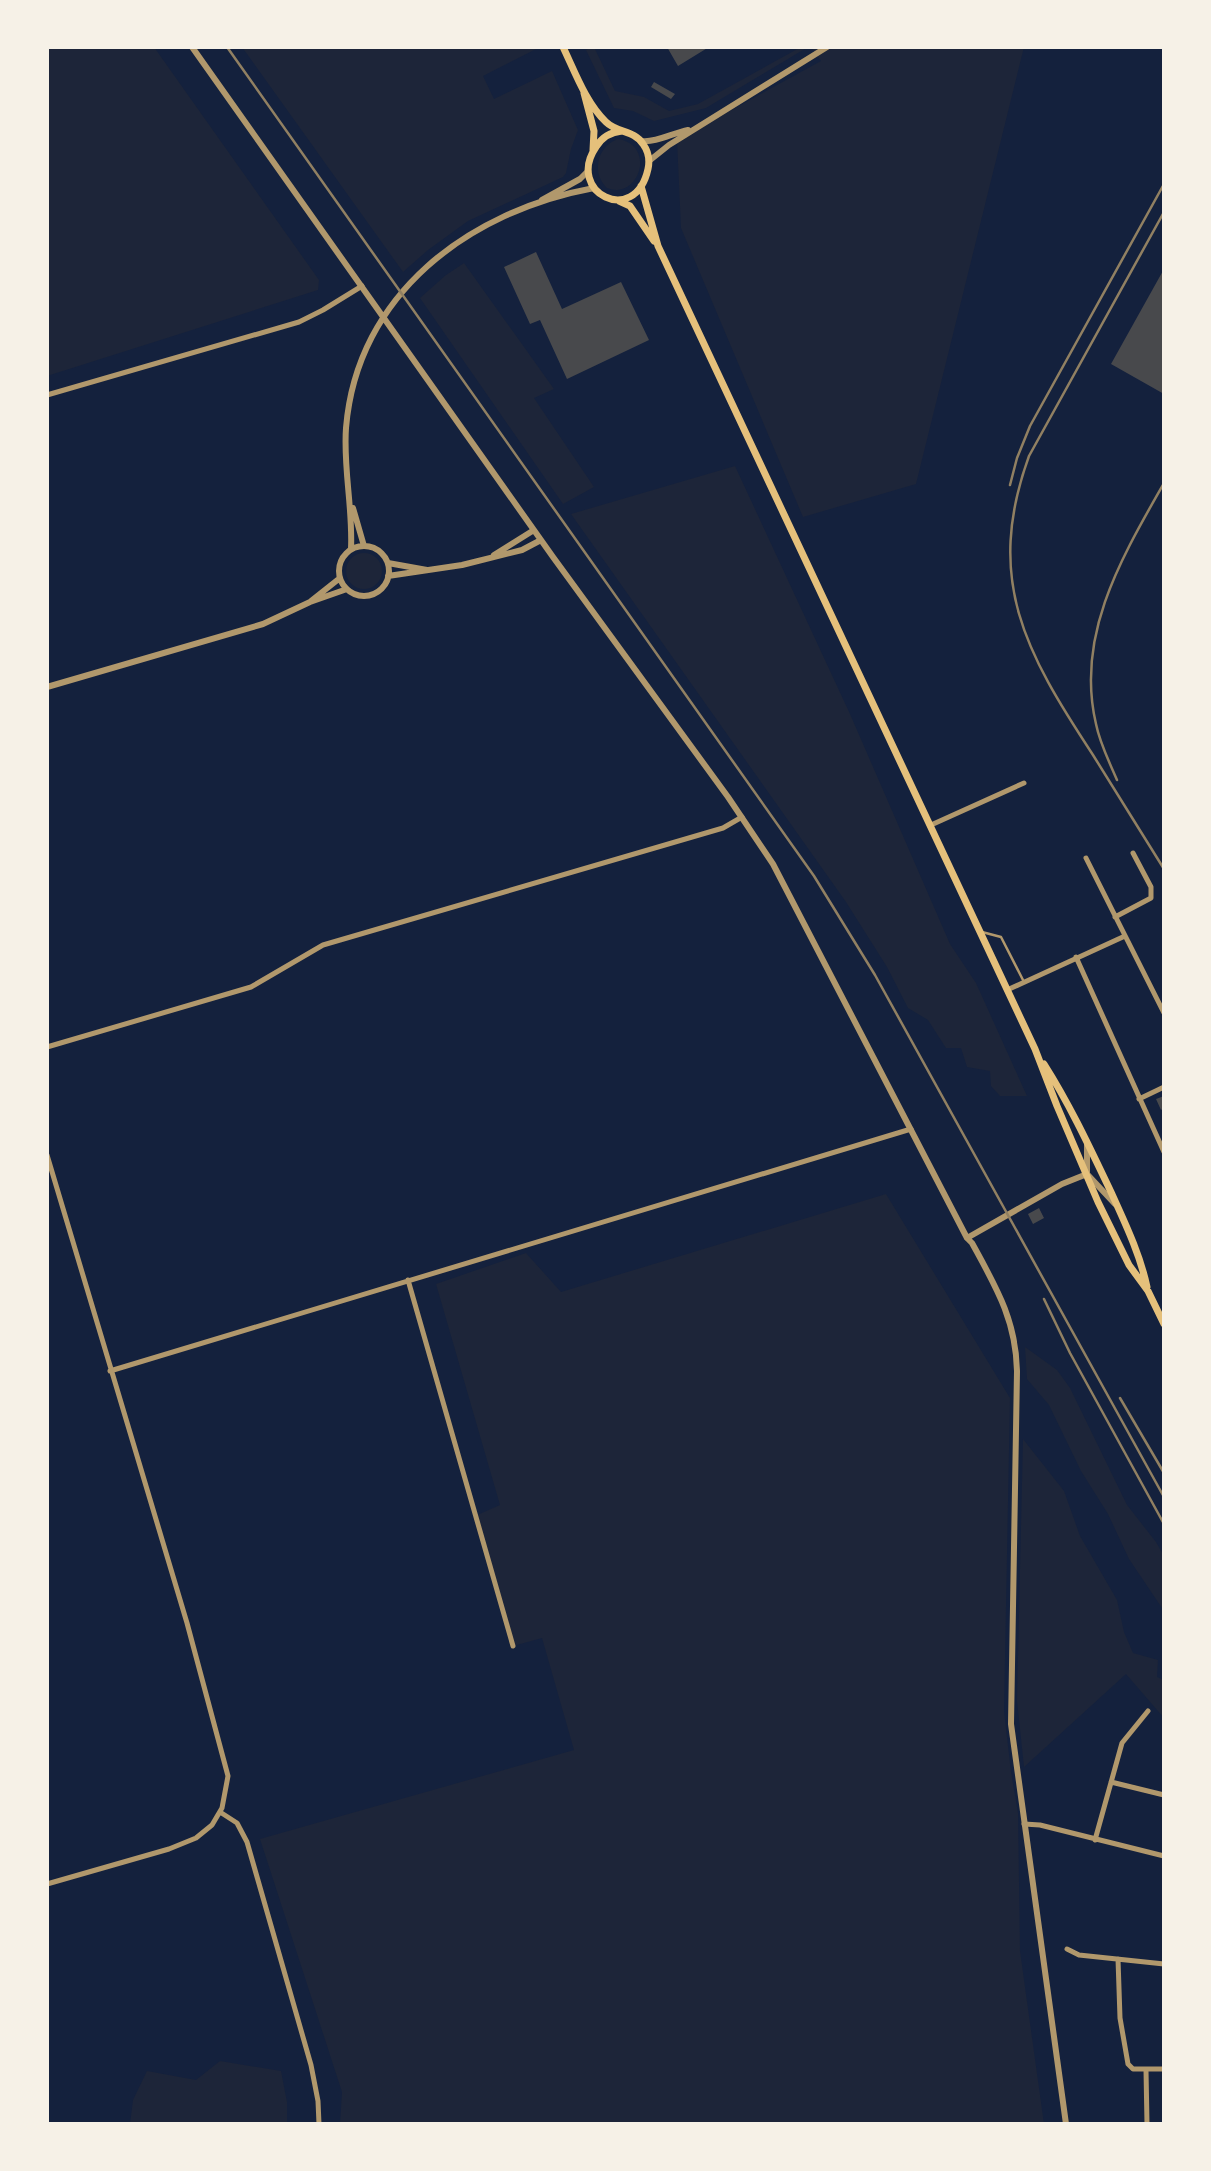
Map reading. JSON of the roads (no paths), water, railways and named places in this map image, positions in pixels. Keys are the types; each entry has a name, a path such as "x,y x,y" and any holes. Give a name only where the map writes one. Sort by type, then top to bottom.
{"main road":[{"path":"564,47 583,89 594,131 588,171 594,188 604,197 630,206 658,246"},
{"path":"583,89 605,121 622,131"},
{"path":"593,150 609,134 622,131 629,132 642,141 648,154 647,173 633,196 619,201"},
{"path":"641,186 658,246 1035,1049 1056,1107 1129,1265 1148,1291 1164,1324"},
{"path":"1035,1049 1068,1102 1087,1142 1138,1254 1148,1291"}],"street":[{"path":"192,47 541,540 743,817 773,864 1005,1306 1016,1349 1010,1711 1066,2124"},
{"path":"649,161 693,129 827,47"},
{"path":"642,141 649,142 671,133 693,129"},
{"path":"351,549 364,546 379,551 388,563 388,576 381,589 375,593 360,596 347,589 340,578 341,562 351,549 345,449 350,400 362,357 389,307 413,277 448,248 479,229 570,185 588,171"},
{"path":"528,207 594,188"},
{"path":"47,395 299,322 362,286"},
{"path":"350,500 364,546"},
{"path":"490,557 534,530"},
{"path":"388,576 450,568 522,550 541,540"},
{"path":"388,563 429,570"},
{"path":"310,602 340,578"},
{"path":"47,687 263,624 310,602 347,589"},
{"path":"931,825 1024,783"},
{"path":"47,1046 251,987 323,945 723,828 743,817"},
{"path":"1115,917 1151,898 1151,887 1133,853"},
{"path":"1086,858 1164,1013"},
{"path":"1007,990 1125,936"},
{"path":"1076,957 1164,1152"},
{"path":"1139,1099 1164,1087"},
{"path":"110,1371 911,1129"},
{"path":"1087,1142 1087,1174 1116,1205"},
{"path":"47,1155 180,1598 226,1762 228,1786 220,1812 205,1832 187,1843 47,1884"},
{"path":"967,1238 1062,1184 1087,1174"},
{"path":"408,1280 513,1646"},
{"path":"1095,1840 1122,1743 1148,1711"},
{"path":"1111,1782 1164,1795"},
{"path":"220,1812 237,1823 247,1842 311,2065 318,2101 318,2124"},
{"path":"1024,1824 1040,1825 1164,1856"},
{"path":"1067,1950 1079,1955 1164,1964"},
{"path":"1118,1959 1120,2018 1128,2064 1133,2069 1164,2069"},
{"path":"1146,2070 1147,2124"}],"lane":[{"path":"979,932 997,935 1007,947 1024,982"}],"railway":[{"path":"227,47 814,876 875,975 1164,1497"},
{"path":"1010,485 1030,426 1164,184"},
{"path":"1164,212 1029,456 1016,500 1011,541 1012,578 1019,614 1031,648 1069,718 1164,869"},
{"path":"1117,780 1096,724 1091,691 1092,659 1097,628 1118,568 1164,483"},
{"path":"1044,1299 1070,1353 1164,1524"},
{"path":"1120,1398 1164,1473"}]}
